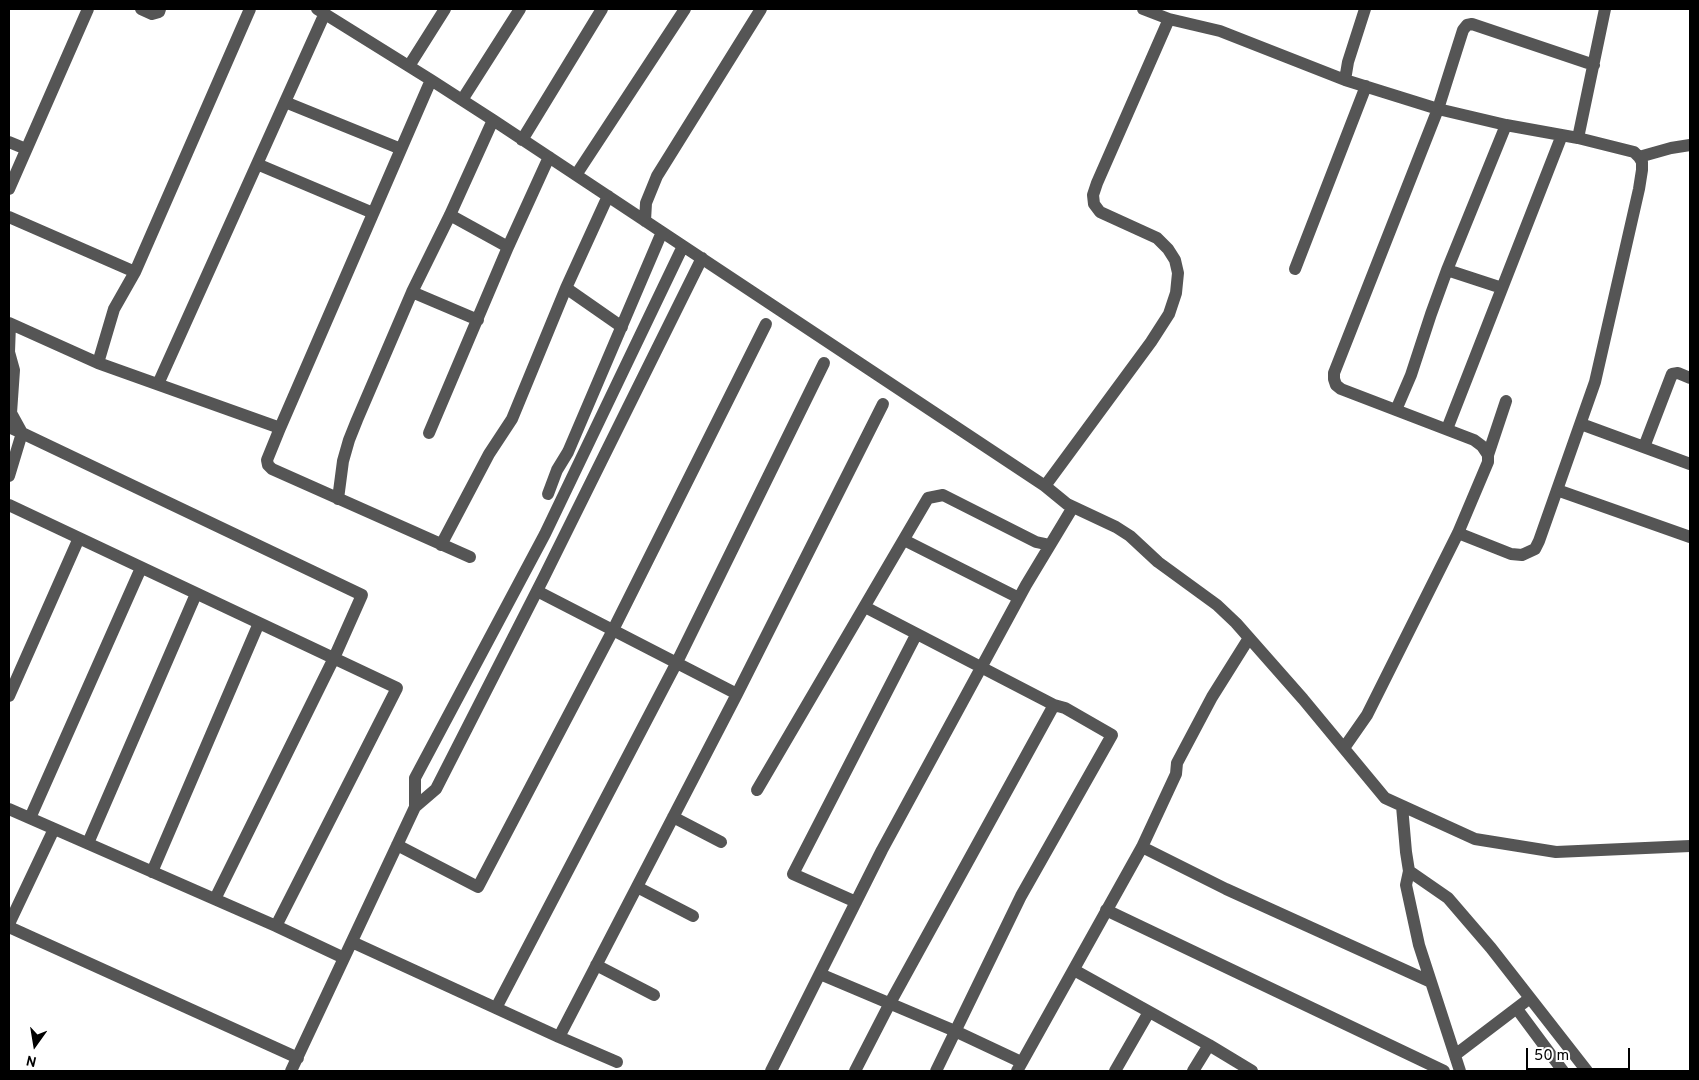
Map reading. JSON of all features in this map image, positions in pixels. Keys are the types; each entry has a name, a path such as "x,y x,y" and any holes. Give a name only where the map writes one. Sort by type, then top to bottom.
{"street":[{"path":"9,189 88,9"},
{"path":"142,9 152,14 159,12 160,9"},
{"path":"98,363 114,309 135,272 250,9"},
{"path":"409,66 445,9"},
{"path":"462,100 520,9"},
{"path":"522,140 602,9"},
{"path":"576,175 685,9"},
{"path":"645,221 649,194 657,176 761,9"},
{"path":"1143,9 1169,19 1220,32 1345,80 1438,108 1506,125 1562,134 1634,152 1639,157 1642,170 1637,199 1595,382 1539,541 1535,549 1528,553 1522,555 1511,554 1458,533"},
{"path":"1345,80 1348,62 1365,9"},
{"path":"1578,138 1605,9"},
{"path":"158,384 285,102 321,11 493,120 702,258 1045,486 1073,508 1116,527 1130,536 1158,562 1217,605 1303,699 1385,798 1475,839 1556,852 1690,846"},
{"path":"1045,486 1151,342 1169,314 1176,293 1178,273 1175,260 1168,249 1158,238 1100,212 1094,204 1093,195 1169,19"},
{"path":"1488,455 1482,446 1474,440 1341,389 1336,385 1334,373 1438,108 1463,30 1467,25 1472,24 1594,65"},
{"path":"431,80 267,460 272,470 470,557"},
{"path":"1295,270 1366,86"},
{"path":"285,102 401,149"},
{"path":"338,499 343,461 349,440 412,292 450,215 493,120"},
{"path":"1396,410 1411,375 1447,270 1506,125"},
{"path":"1447,430 1562,134"},
{"path":"9,142 26,149"},
{"path":"1639,157 1690,145"},
{"path":"429,433 508,247 549,157"},
{"path":"257,164 374,213"},
{"path":"441,545 489,454 512,419 566,288 608,196"},
{"path":"450,215 508,247"},
{"path":"9,217 135,272"},
{"path":"548,494 557,470 568,452 662,232"},
{"path":"415,807 415,778 545,534 682,246"},
{"path":"291,1071 415,807 436,788 537,591 702,258"},
{"path":"1447,270 1502,288"},
{"path":"566,288 622,327"},
{"path":"412,292 478,320"},
{"path":"9,476 22,433 11,412 14,370 9,352 9,324 98,363 280,428"},
{"path":"397,845 478,887 614,630 766,324"},
{"path":"496,1008 677,662 824,363"},
{"path":"1644,447 1672,374 1678,373 1690,378"},
{"path":"1344,748 1367,715 1458,533 1488,462 1488,455 1506,401"},
{"path":"558,1037 738,694 883,404"},
{"path":"1580,424 1690,464"},
{"path":"9,427 362,595 334,658 215,899"},
{"path":"1558,490 1690,537"},
{"path":"757,790 928,498 943,495 1036,542 1050,546"},
{"path":"771,1071 887,842 1019,598 1073,508"},
{"path":"10,509 79,538 397,688 276,926"},
{"path":"9,696 79,538"},
{"path":"904,540 1019,598"},
{"path":"30,818 141,568"},
{"path":"537,591 738,694"},
{"path":"88,843 196,594"},
{"path":"865,607 1054,705 1065,708 1112,735 1021,896 936,1071"},
{"path":"152,872 260,623"},
{"path":"856,902 793,874 916,635"},
{"path":"820,974 955,1031 1019,1067 1142,847 1176,774 1177,763 1212,697 1249,638"},
{"path":"855,1071 890,1002 1054,705"},
{"path":"1402,806 1409,871 1406,885 1419,945 1460,1071"},
{"path":"9,809 276,926 344,958"},
{"path":"673,817 721,842"},
{"path":"54,829 9,926 298,1058"},
{"path":"1142,847 1226,889 1431,982"},
{"path":"1409,871 1448,898 1491,948 1587,1071"},
{"path":"637,887 693,916"},
{"path":"1106,910 1444,1071"},
{"path":"352,942 558,1037 617,1062"},
{"path":"596,965 654,995"},
{"path":"1074,970 1252,1071"},
{"path":"1455,1055 1530,998"},
{"path":"1516,1009 1563,1071"},
{"path":"1115,1071 1149,1012"},
{"path":"1193,1071 1209,1045"}]}
